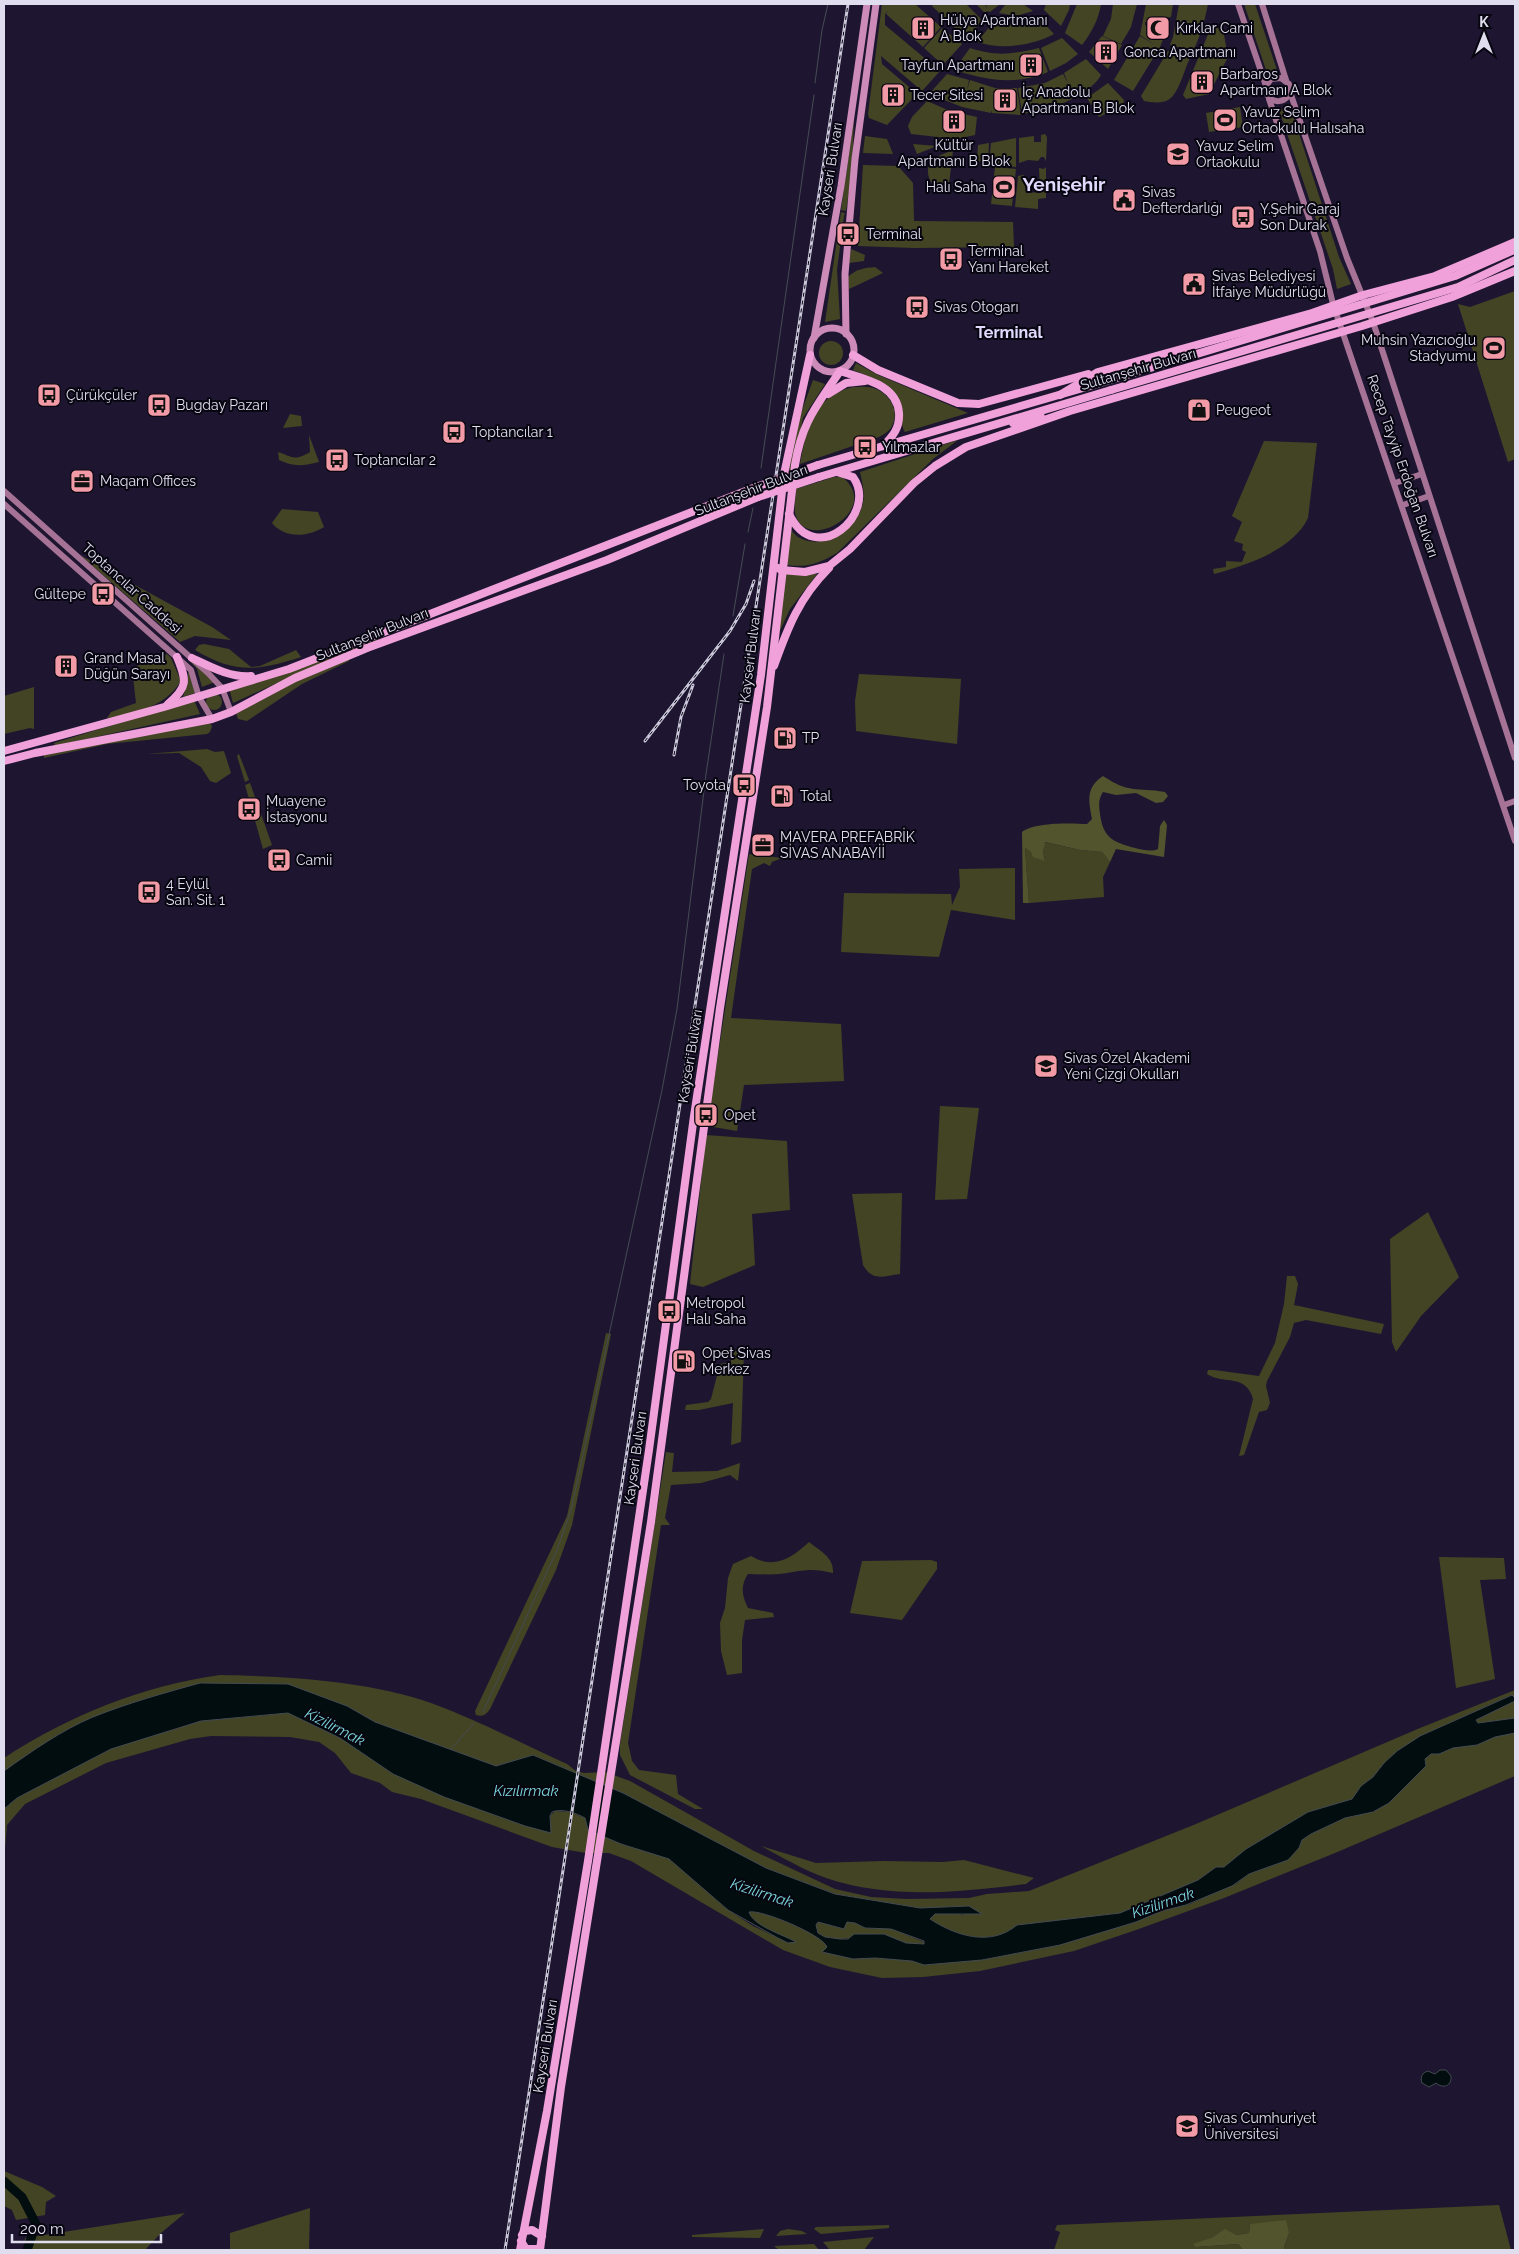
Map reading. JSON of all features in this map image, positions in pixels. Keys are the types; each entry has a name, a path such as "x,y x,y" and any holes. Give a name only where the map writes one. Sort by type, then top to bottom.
{"highway":[{"path":"853,355 878,370 958,403 979,404 1312,312 1363,295 1434,276 1515,247"},
{"name":"Sultanşehir Bulvarı","path":"4,750 164,707 289,669 756,486 818,465 1060,395 1455,276 1515,247"},
{"name":"Sultanşehir Bulvarı","path":"4,761 35,753 212,719 231,712 295,678 367,648 607,560 758,497 835,472 1458,287 1515,260"},
{"path":"770,677 786,632 811,586 914,484 944,460 966,447 1070,411 1452,297 1515,271"},
{"name":"Kayseri Bulvarı","path":"520,2250 547,2111 588,1861 649,1450 695,1106 761,675 788,456 810,355"},
{"path":"840,371 887,389 894,396 898,406 898,423 896,432 883,446"},
{"name":"Kayseri Bulvarı","path":"542,2236 561,2087 651,1522 720,1008 770,677 781,570 796,456 802,432 810,414 840,371"},
{"path":"1060,395 1098,372"},
{"path":"824,396 846,383 868,381"},
{"path":"946,439 1070,411"},
{"path":"789,513 794,523 806,535 827,537 841,530 856,511 859,493 852,477 835,472"},
{"path":"774,566 781,570 813,571 825,568 835,562"},
{"path":"164,707 180,694 185,684 184,674 177,657"},
{"path":"192,658 220,671 243,677 268,675"},
{"path":"532,2230 542,2236 540,2250 526,2249 521,2238 525,2232 532,2230"}],"main road":[{"name":"Kayseri Bulvarı","path":"814,338 839,194 868,4"},
{"name":"Kayseri Bulvarı","path":"846,334 845,266 855,159 876,4"},
{"path":"833,328 846,334 852,342 853,355 851,362 840,371 833,372 818,368 810,355 814,338 825,329 833,328"}],"street":[{"path":"1238,4 1266,86 1266,94 1274,102 1282,102 1288,97 1290,92 1289,84 1286,80 1262,4"},
{"path":"1266,86 1274,78 1286,80"},
{"name":"Recep Tayyip Erdoğan Bulvarı","path":"1290,92 1347,258 1373,322 1515,758"},
{"name":"Recep Tayyip Erdoğan Bulvarı","path":"1269,99 1320,251 1333,304 1513,828 1515,841"},
{"path":"1395,483 1422,474"},
{"name":"Toptancılar Caddesi","path":"4,491 192,658 222,688 231,712"},
{"path":"1403,505 1429,496"},
{"name":"Toptancılar Caddesi","path":"4,504 191,670 199,696 212,719"},
{"path":"1504,805 1515,801"}],"green space":[{"path":"882,4 915,4 941,27 923,47 886,14 888,11 885,14 885,25 940,71 922,91 881,56 882,64 915,92 914,97 887,125 869,118 868,114"},
{"path":"934,4 966,4 983,21 966,39 932,6"},
{"path":"976,4 985,4 987,9 986,4 1000,4 990,12 987,11 985,13"},
{"path":"1023,4 1033,11 1016,16 999,13 1005,5"},
{"path":"1046,4 1070,4 1061,26 1044,10"},
{"path":"1077,4 1101,4 1094,26 1082,45 1065,33"},
{"path":"1113,4 1137,4 1131,27 1121,44 1103,36 1111,19"},
{"path":"1146,4 1173,4 1171,17 1149,19 1149,22 1145,22 1145,25 1148,27 1146,33 1153,37 1164,36 1164,24 1169,24 1160,47 1133,91 1114,80 1140,36 1155,45 1140,35"},
{"path":"1179,4 1208,4 1203,27 1193,52 1170,45"},
{"path":"1244,4 1255,4 1277,70 1267,73"},
{"path":"1038,17 1054,34 1016,46 996,46 977,42 992,24 1015,24"},
{"path":"1211,27 1223,29 1228,57 1209,94 1186,99 1183,95"},
{"path":"942,28 962,44 943,65 924,48"},
{"path":"1102,36 1122,45 1108,69 1089,52"},
{"path":"1062,38 1078,54 1050,71 1041,48"},
{"path":"970,48 989,53 1005,54 1039,48 1048,72 1024,79 1001,80 989,79 954,70"},
{"path":"1168,51 1190,58 1178,87 1168,100 1162,102 1144,101 1141,96"},
{"path":"1086,59 1101,75 1087,90 1066,102 1022,114 1018,88 1045,83 1063,74 1068,83 1064,73"},
{"path":"947,74 969,80 967,90 970,80 995,88 1017,88 1021,115 992,113 992,110 991,113 962,107 932,95 930,93"},
{"path":"1108,83 1124,100 1123,106 1099,117 1087,98"},
{"path":"927,101 950,111 977,117 975,135 956,139 911,134 908,126 912,117"},
{"path":"1290,106 1339,257 1351,284 1337,289 1333,269 1279,110"},
{"name":"Yavuz Selim Ortaokulu Halısaha","path":"1240,107 1243,127 1209,132 1206,113"},
{"path":"854,119 852,171 846,211 841,210"},
{"path":"1045,134 1047,137 1046,161 1044,157 1041,157 1038,161 1028,160 1019,163 1019,138 1034,136 1034,142 1041,142 1041,135"},
{"path":"865,136 887,139 893,154 863,153"},
{"path":"1016,138 1016,167 993,165 989,162 991,143"},
{"path":"989,143 988,162 977,161 978,145"},
{"path":"913,144 937,146 917,154"},
{"path":"953,150 948,193 937,189 933,185 928,176 928,170 931,159"},
{"path":"863,165 898,166 913,183 914,221 1013,222 1014,247 914,248 858,246"},
{"name":"Halı Saha","path":"995,167 1016,169 1012,206 991,204"},
{"path":"1046,167 1046,198 1038,199 1038,209 1015,207 1018,176 1024,175 1026,193 1040,192 1039,168 1044,169"},
{"path":"841,212 845,213 837,270 840,319 825,322"},
{"path":"851,249 865,255 864,261 849,263"},
{"path":"875,267 883,273 849,289 848,277 851,274 860,269"},
{"name":"Muhsin Yazıcıoğlu Stadyumu","path":"1515,291 1515,459 1508,462 1458,304 1470,307"},
{"path":"831,341 840,344 843,353 840,362 831,365 822,362 819,353 822,344"},
{"path":"856,363 878,375 968,413 905,432 902,425 899,401 895,394 890,388 869,376 853,370"},
{"path":"813,380 825,384 803,418 792,468 788,471 801,413"},
{"path":"853,387 879,390 889,399 895,416 891,428 879,437 800,464 809,426 820,406 829,398"},
{"path":"290,414 301,416 302,426 283,428"},
{"path":"309,435 319,462 299,465 279,460 278,452 300,457 310,452"},
{"path":"958,440 933,459 837,553 813,564 801,566 787,565 790,528 798,537 807,541 818,542 838,535 854,521 860,512 864,499 860,472"},
{"path":"1264,441 1317,443 1308,518 1301,530 1280,548 1254,561 1214,574 1213,569 1226,567 1226,561 1242,562 1246,552 1242,550 1243,544 1234,541 1242,522 1232,516"},
{"path":"834,477 842,477 852,489 854,502 848,514 838,523 825,529 812,530 802,525 795,513 796,489"},
{"path":"282,509 318,512 324,527 311,533 297,535 283,532 272,523"},
{"path":"80,555 212,627 231,640 195,636 180,642"},
{"path":"784,574 817,574 790,609 778,635"},
{"path":"377,636 379,639 233,703 229,688"},
{"path":"204,644 229,649 251,667 260,666 296,650 301,657 272,665 247,668 222,663 195,650 199,645"},
{"path":"167,654 171,658 181,681 174,690 159,703 150,707 110,719 107,718 111,712 136,703 132,668"},
{"path":"186,657 215,682 202,687 197,669"},
{"path":"349,658 349,661 302,684 247,721 238,719 236,713 285,686"},
{"path":"188,670 195,693 183,697 188,680"},
{"path":"859,674 961,679 957,744 856,731 855,701"},
{"path":"34,687 34,729 30,728 4,734 4,696"},
{"path":"214,694 222,702 214,710 206,702"},
{"path":"194,700 200,714 55,746 54,743"},
{"path":"209,722 212,726 207,734 107,744 44,758 44,755"},
{"path":"207,749 215,752 224,751 231,773 216,783 210,781 201,767 179,753 147,754"},
{"path":"239,754 249,780 245,782 237,756"},
{"path":"1103,776 1127,788 1165,792 1168,796 1163,802 1156,803 1136,793 1116,795 1103,792 1099,805 1101,822 1110,838 1138,849 1150,851 1158,849 1160,826 1164,820 1167,825 1164,857 1116,849 1110,862 1102,852 1080,850 1045,842 1043,852 1045,861 1033,857 1031,852 1025,848 1029,903 1023,903 1022,832 1035,826 1063,823 1087,824 1092,819 1089,801 1091,790 1093,785"},
{"path":"250,783 272,845 263,849 245,785"},
{"path":"1044,842 1080,850 1102,852 1110,862 1103,877 1104,897 1029,903 1025,848 1045,860 1043,852"},
{"path":"749,854 782,858 772,862 770,866 764,863 752,869 731,1018 841,1024 844,1081 744,1085 737,1131 707,1126"},
{"path":"1015,868 1015,920 951,910 939,957 841,952 844,893 951,894 952,905 960,887 959,869"},
{"path":"940,1106 979,1108 967,1199 935,1200"},
{"path":"706,1135 787,1141 790,1210 752,1214 755,1265 703,1287 690,1284"},
{"path":"902,1193 900,1274 883,1277 875,1276 863,1265 852,1194"},
{"path":"1428,1212 1459,1277 1421,1316 1396,1352 1392,1342 1390,1239"},
{"path":"1287,1276 1295,1276 1298,1284 1294,1305 1384,1324 1381,1334 1306,1320 1294,1323 1290,1337 1267,1381 1266,1386 1270,1403 1267,1410 1259,1412 1244,1455 1239,1456 1253,1399 1250,1391 1245,1386 1207,1374 1208,1370 1259,1376 1275,1343 1284,1304"},
{"path":"606,1333 611,1334 572,1525 556,1570 490,1709 484,1715 476,1715 475,1711 567,1516"},
{"path":"730,1350 744,1352 741,1442 731,1445 733,1403 699,1410 685,1410 686,1405 708,1402 711,1399 720,1364 731,1362"},
{"path":"666,1452 674,1453 672,1472 717,1471 740,1463 738,1481 730,1475 701,1483 671,1485 665,1518 670,1525 661,1525 628,1743 632,1761 639,1770 676,1775 678,1794 703,1809 695,1809 630,1775 620,1755 620,1744"},
{"path":"809,1542 829,1559 833,1567 833,1573 812,1570 775,1574 748,1574 743,1591 748,1608 773,1613 774,1617 745,1620 742,1640 742,1673 727,1675 721,1651 720,1623 725,1608 728,1578 733,1564 751,1556 767,1562 782,1560 796,1553"},
{"path":"1439,1557 1504,1558 1506,1579 1480,1580 1495,1679 1456,1688"},
{"path":"931,1560 937,1562 937,1569 902,1620 850,1613 862,1561"},
{"path":"220,1675 327,1681 381,1689 431,1703 500,1732 567,1764 576,1771 584,1773 605,1772 630,1781 754,1851 835,1889 871,1897 907,1899 969,1898 987,1894 1029,1891 1196,1824 1420,1728 1515,1690 1515,1698 1511,1695 1420,1736 1384,1763 1373,1777 1361,1786 1352,1799 1308,1812 1246,1849 1224,1867 1216,1867 1198,1880 1120,1913 1017,1925 1007,1932 996,1936 973,1937 951,1930 930,1919 934,1914 949,1912 963,1915 969,1906 920,1908 836,1894 766,1868 623,1793 533,1755 496,1766 375,1722 347,1706 153,1696 92,1718 39,1747 4,1771 4,1758 55,1728 108,1704 163,1687"},
{"path":"1515,1701 1515,1718 1478,1723 1476,1720"},
{"path":"288,1713 340,1738 393,1774 551,1827 550,1816 555,1811 570,1812 585,1818 587,1826 621,1844 669,1859 728,1910 753,1926 788,1943 792,1940 762,1926 756,1922 749,1912 778,1919 804,1930 824,1942 828,1947 823,1952 853,1959 875,1958 912,1961 924,1965 982,1960 1060,1945 1136,1922 1162,1911 1190,1904 1236,1884 1249,1874 1288,1860 1299,1848 1302,1840 1311,1834 1345,1818 1373,1812 1389,1803 1426,1766 1425,1759 1431,1754 1439,1754 1453,1748 1477,1745 1495,1737 1515,1733 1515,1776 1335,1853 1224,1898 1136,1930 1074,1951 980,1971 923,1977 882,1978 830,1967 783,1950 631,1861 609,1853 586,1853 552,1847 421,1799 392,1792 380,1783 351,1773 335,1753 319,1742 290,1737 211,1736 190,1739 106,1763 25,1804 7,1825 4,1861 4,1809 17,1798 111,1749 201,1721"},
{"path":"761,1846 816,1863 943,1862 964,1860 1034,1878 1026,1884 975,1890 900,1892 851,1885 826,1878"},
{"path":"818,1922 843,1929 846,1922 855,1923 865,1928 891,1929 924,1942 924,1944 906,1943 884,1934 840,1939 825,1937 818,1933 816,1925"},
{"path":"4,2171 42,2187 56,2196 46,2202 45,2215 16,2220 12,2210 4,2206"},
{"path":"1499,2205 1511,2250 1284,2250 1289,2233 1250,2224 1249,2233 1236,2235 1219,2233 1197,2247 1238,2244 1243,2250 1054,2250 1060,2232 1055,2230 1057,2225"},
{"path":"310,2208 309,2250 230,2250 230,2233"},
{"path":"185,2213 161,2233 145,2250 24,2250 25,2238"},
{"path":"1286,2220 1289,2233 1284,2250 1243,2250 1238,2244 1196,2247 1193,2244 1211,2238 1225,2229 1236,2235 1249,2233 1250,2224"},
{"path":"889,2225 889,2228 821,2234 814,2229 816,2227"},
{"path":"764,2229 760,2238 692,2237 692,2235"},
{"path":"788,2229 802,2231 807,2234 776,2236 780,2231"},
{"path":"874,2237 864,2250 830,2250 823,2242"},
{"path":"814,2244 819,2250 779,2250 774,2246"}],"water":[{"name":"Kızılırmak","path":"200,1683 288,1684 347,1706 375,1722 496,1766 533,1755 623,1793 766,1868 835,1894 920,1908 969,1906 982,1914 935,1914 930,1919 951,1930 974,1937 996,1936 1007,1932 1017,1925 1120,1913 1198,1880 1216,1867 1224,1867 1246,1849 1308,1812 1352,1799 1361,1786 1373,1777 1384,1763 1397,1751 1420,1736 1512,1695 1515,1701 1476,1720 1478,1723 1515,1718 1515,1733 1495,1737 1477,1745 1453,1748 1439,1754 1431,1754 1425,1759 1426,1766 1389,1803 1373,1812 1345,1818 1311,1834 1302,1840 1299,1848 1288,1860 1249,1874 1232,1886 1186,1905 1162,1911 1136,1922 1060,1945 982,1960 924,1965 912,1961 875,1958 853,1959 822,1952 827,1947 815,1936 778,1919 756,1912 749,1912 756,1922 762,1926 796,1942 788,1943 728,1910 669,1859 621,1844 588,1830 585,1818 581,1816 564,1811 552,1812 550,1816 551,1833 525,1826 444,1797 393,1774 340,1738 288,1713 201,1721 111,1749 17,1798 4,1809 4,1771 36,1749 70,1728 93,1717","holes":["818,1922 844,1929 847,1922 855,1923 865,1928 891,1929 924,1941 924,1944 906,1943 884,1934 854,1934 848,1939 825,1937 818,1933 816,1925"]},
{"path":"1440,2070 1446,2070 1451,2076 1449,2084 1441,2086 1436,2083 1429,2087 1422,2083 1421,2077 1424,2073 1428,2071 1435,2074"}],"waterway":[{"path":"815,83 822,30 828,4"},
{"path":"761,468 814,95"},
{"path":"748,532 753,508"},
{"path":"733,616 745,544"},
{"path":"483,1712 557,1550 571,1510 662,1090 677,1009 706,774 724,654"},
{"path":"451,1749 474,1723"},
{"path":"4,2181 22,2197 36,2224 27,2250"}],"railway":[{"path":"505,2250 848,4"},
{"path":"645,741 730,631 746,604 754,581"},
{"path":"674,755 681,717 693,685"}],"place":[{"name":"Hülya Apartmanı A Blok","path":"923,28"},
{"name":"Kırklar Cami","path":"1158,28"},
{"name":"Gonca Apartmanı","path":"1106,52"},
{"name":"Tayfun Apartmanı","path":"1031,65"},
{"name":"Barbaros Apartmanı A Blok","path":"1202,82"},
{"name":"Tecer Sitesi","path":"893,95"},
{"name":"İç Anadolu Apartmanı B Blok","path":"1005,100"},
{"name":"Yavuz Selim Ortaokulu Halısaha","path":"1225,120"},
{"name":"Kültür Apartmanı B Blok","path":"954,121"},
{"name":"Yavuz Selim Ortaokulu","path":"1178,154"},
{"name":"Halı Saha","path":"1004,187"},
{"name":"Sivas Defterdarlığı","path":"1124,200"},
{"name":"Y.Şehir Garaj Son Durak","path":"1243,217"},
{"name":"Terminal","path":"848,234"},
{"name":"Terminal Yanı Hareket","path":"951,259"},
{"name":"Sivas Belediyesi İtfaiye Müdürlüğü","path":"1194,284"},
{"name":"Sivas Otogarı","path":"917,307"},
{"name":"Muhsin Yazıcıoğlu Stadyumu","path":"1494,348"},
{"name":"Çürükçüler","path":"49,395"},
{"name":"Bugday Pazarı","path":"159,405"},
{"name":"Peugeot","path":"1199,410"},
{"name":"Toptancılar 1","path":"454,432"},
{"name":"Yılmazlar","path":"865,447"},
{"name":"Toptancılar 2","path":"337,460"},
{"name":"Maqam Offices","path":"82,481"},
{"name":"Gültepe","path":"103,594"},
{"name":"Grand Masal Düğün Sarayı","path":"66,666"},
{"name":"TP","path":"785,738"},
{"name":"Toyota","path":"744,785"},
{"name":"Total","path":"782,796"},
{"name":"Muayene İstasyonu","path":"249,809"},
{"name":"MAVERA PREFABRİK SİVAS ANABAYİİ","path":"763,845"},
{"name":"Camii","path":"279,860"},
{"name":"4 Eylül San. Sit. 1","path":"149,892"},
{"name":"Sivas Özel Akademi Yeni Çizgi Okulları","path":"1046,1066"},
{"name":"Opet","path":"706,1115"},
{"name":"Metropol Halı Saha","path":"669,1311"},
{"name":"Opet Sivas Merkez","path":"684,1361"},
{"name":"Sivas Cumhuriyet Üniversitesi","path":"1187,2126"}],"district":[{"name":"Yenişehir","path":"1064,184"},
{"name":"Terminal","path":"1009,332"}],"water label":[{"name":"Kizilirmak","path":"335,1727"},
{"name":"Kizilirmak","path":"762,1893"},
{"name":"Kizilirmak","path":"1163,1903"}]}
